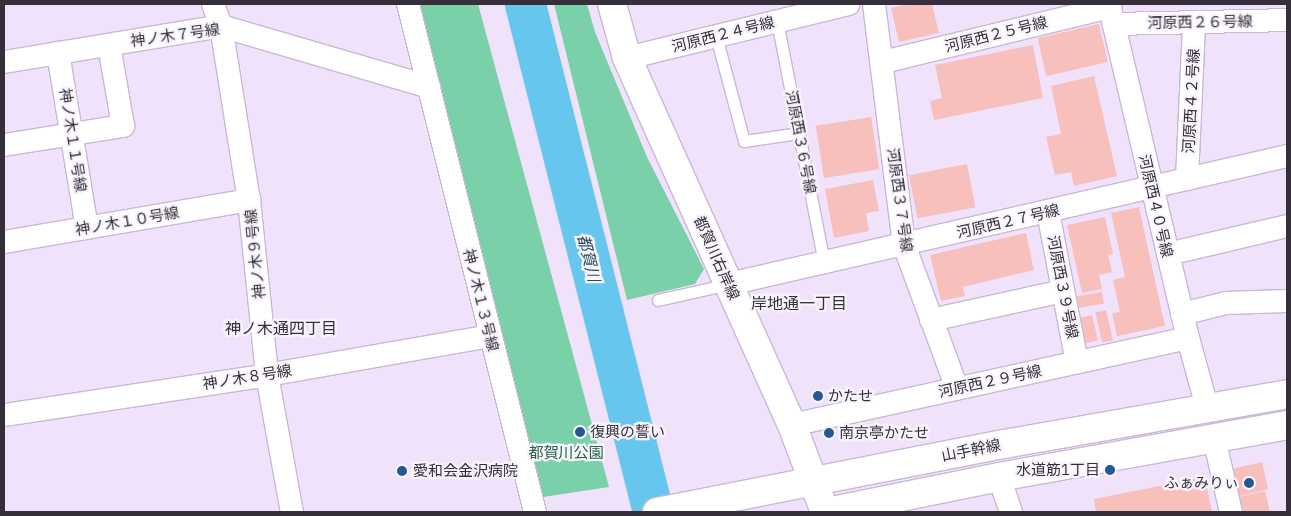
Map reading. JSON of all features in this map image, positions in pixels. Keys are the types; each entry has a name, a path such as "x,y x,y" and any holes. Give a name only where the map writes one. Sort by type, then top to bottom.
{"main road":[{"name":"都賀川右岸線","path":"612,4 627,58 792,425 826,512"},
{"name":"山手幹線","path":"657,512 812,480 1287,394"},
{"path":"826,512 999,477 1287,425"}],"street":[{"name":"神ノ木９号線","path":"213,4 221,26 249,200 267,374 292,512"},
{"name":"神ノ木１３号線","path":"408,4 535,512"},
{"name":"河原西２４号線","path":"627,58 777,21 824,6 848,4"},
{"name":"河原西３７号線","path":"874,4 883,62 904,245 957,388"},
{"name":"河原西２５号線","path":"883,62 1111,12"},
{"name":"河原西２６号線","path":"1111,12 1194,22 1287,20"},
{"name":"河原西４０号線","path":"1111,12 1182,314 1207,407"},
{"name":"河原西４２号線","path":"1188,179 1194,22"},
{"name":"神ノ木７号線","path":"4,62 221,26 429,87"},
{"path":"4,145 123,126 109,44"},
{"name":"神ノ木１１号線","path":"58,53 87,228"},
{"name":"河原西２７号線","path":"729,284 1287,156"},
{"name":"神ノ木１０号線","path":"4,242 249,200"},
{"name":"河原西３９号線","path":"1048,212 1077,362"},
{"path":"1168,254 1287,226"},
{"path":"931,320 1063,291"},
{"path":"1182,314 1226,303 1287,301"},
{"name":"神ノ木８号線","path":"4,415 267,374 490,336"},
{"name":"河原西２９号線","path":"792,425 1188,338"},
{"path":"1214,438 1231,512"},
{"path":"999,477 1011,512"}],"lane":[{"name":"河原西３６号線","path":"777,21 824,263"},
{"path":"716,36 744,141 799,133"},
{"path":"658,300 729,284"}],"green space":[{"name":"都賀川公園","path":"418,4 478,4 609,487 543,497"},
{"path":"554,4 587,4 595,32 647,157 704,269 695,284 627,300"}],"building":[{"path":"910,4 932,4 939,33 899,42 891,8"},
{"path":"1099,24 1108,62 1046,76 1038,38"},
{"path":"1033,45 1043,98 934,120 930,101 942,98 935,65"},
{"path":"1094,76 1117,176 1074,186 1071,172 1055,175 1046,137 1061,134 1051,86"},
{"path":"871,117 879,169 824,178 816,126"},
{"path":"967,164 975,207 917,218 909,175"},
{"path":"873,180 879,211 866,213 869,231 834,238 825,189"},
{"path":"1139,207 1165,326 1117,336 1112,313 1120,312 1113,280 1125,277 1111,213"},
{"path":"1105,217 1113,254 1108,255 1112,272 1099,275 1102,289 1082,293 1067,225"},
{"path":"1026,233 1034,270 963,287 965,296 941,301 930,255"},
{"path":"1102,292 1104,304 1077,308 1075,296"},
{"path":"1106,310 1113,340 1102,343 1095,312"},
{"path":"1092,315 1098,340 1082,344 1076,319"},
{"path":"1262,462 1268,489 1236,497 1230,469"},
{"path":"1205,477 1212,512 1096,512 1094,499"},
{"path":"1265,491 1270,512 1240,512 1237,497"}],"waterway":[{"name":"都賀川","path":"525,4 653,512"}],"place":[{"name":"かたせ","path":"818,396"},
{"name":"復興の誓い","path":"580,432"},
{"name":"南京亭かたせ","path":"829,433"},
{"name":"水道筋1丁目","path":"1110,470"},
{"name":"愛和会金沢病院","path":"402,471"},
{"name":"ふぁみりぃ","path":"1249,483"}],"district":[{"name":"岸地通一丁目","path":"799,303"},
{"name":"神ノ木通四丁目","path":"281,328"}]}
